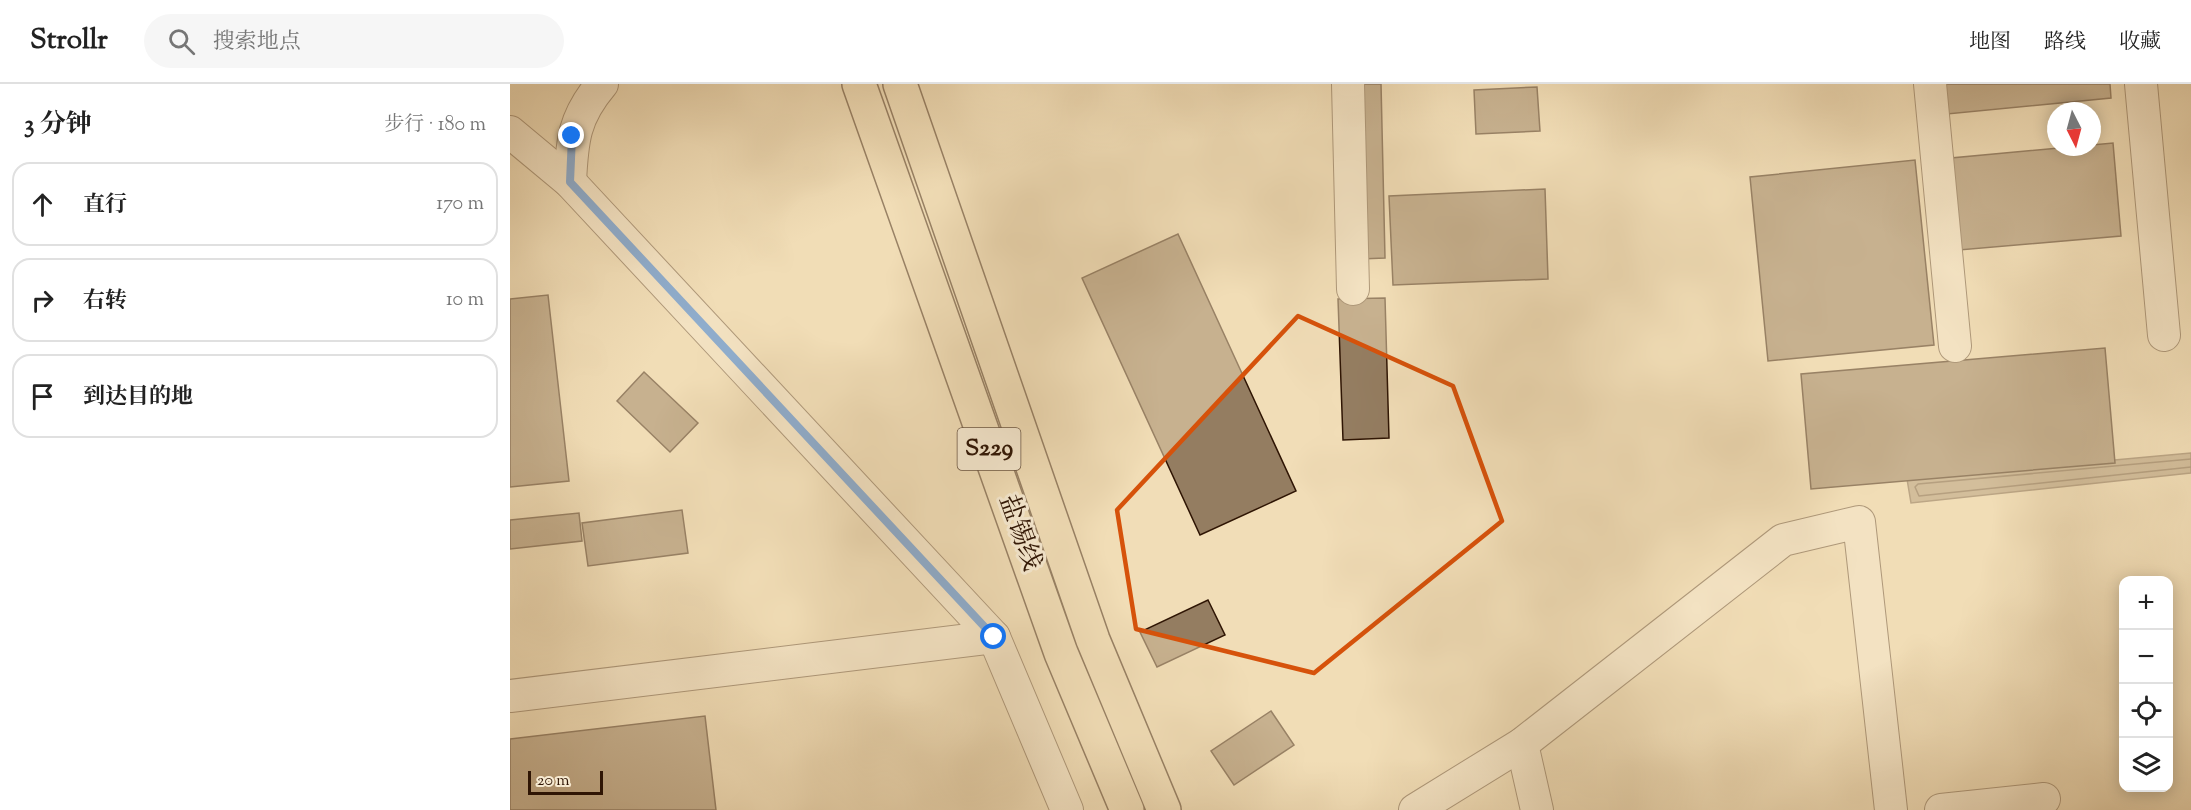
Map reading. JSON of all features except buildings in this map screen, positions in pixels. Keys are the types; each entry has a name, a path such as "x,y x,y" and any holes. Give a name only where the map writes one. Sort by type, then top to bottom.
{"main road":[{"name":"盐锡线","path":"859,84 1061,653 1127,810"},
{"name":"盐锡线","path":"900,84 1093,640 1164,810"}],"street":[{"path":"570,182 572,136 586,103 602,84"},
{"path":"1348,84 1353,289"},
{"path":"1930,84 1955,346"},
{"path":"2141,84 2164,335"},
{"path":"510,132 570,182 994,637 1066,810"},
{"path":"1415,810 1522,744 1783,540 1859,522 1891,810"},
{"path":"510,696 994,637"},
{"path":"1522,744 1538,810"},
{"path":"1941,810 2044,799"}],"highlighted area":[{"path":"1298,316 1453,386 1502,521 1314,673 1136,629 1117,510"}],"water":[{"path":"2191,453 2191,473 1911,503 1907,479"}],"route":[{"path":"572,136 570,182 994,637"}]}
